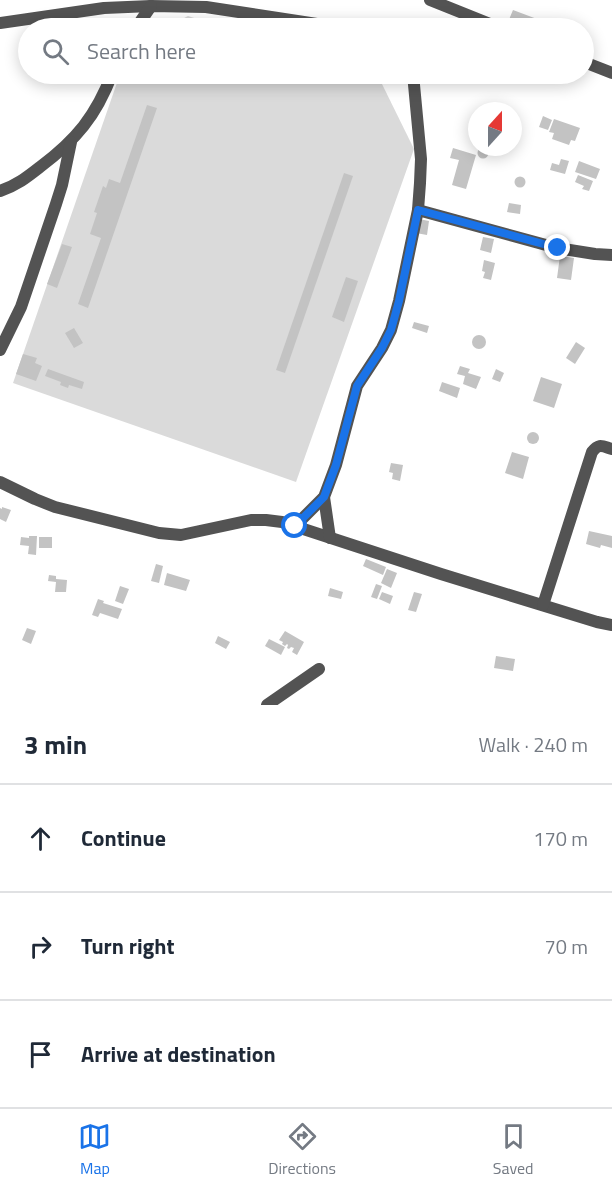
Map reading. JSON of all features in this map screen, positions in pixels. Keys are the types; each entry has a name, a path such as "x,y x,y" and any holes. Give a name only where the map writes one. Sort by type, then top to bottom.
{"street":[{"path":"430,0 475,18"},
{"path":"143,18 151,6"},
{"path":"35,18 104,8 151,6 206,7 278,18"},
{"path":"0,23 18,20"},
{"path":"594,66 612,73"},
{"path":"0,191 14,186 71,142 90,118 108,84"},
{"path":"295,526 324,497 336,465 357,386 391,330 399,301 418,210 420,183 421,159 414,84"},
{"path":"0,350 21,307 62,185 71,142"},
{"path":"418,210 558,248 612,255"},
{"path":"543,606 592,452 600,446 612,449"},
{"path":"0,482 55,507 159,533 181,535 251,520 282,522 543,606 612,625"},
{"path":"324,497 330,538"},
{"path":"267,705 319,669"}],"shaded area":[{"path":"117,84 382,84 414,149 296,482 13,383"}],"building":[{"path":"513,10 534,18 510,18"},
{"path":"147,105 157,108 88,308 78,304 101,238 90,234 97,213 94,212 103,186 106,188 109,179 120,183"},
{"path":"543,116 552,120 548,130 539,127"},
{"path":"554,119 580,128 575,141 571,140 569,145 552,139 554,133 549,132"},
{"path":"453,148 468,153 468,156 476,156 466,189 452,185 459,160 450,158"},
{"path":"561,159 569,161 565,174 550,170 552,163 559,165"},
{"path":"579,161 600,169 596,179 575,172"},
{"path":"344,173 353,176 285,373 276,370"},
{"path":"578,175 593,181 589,191 582,189 584,186 575,182"},
{"path":"520,177 524,178 524,186 520,187 516,186 515,182 516,178"},
{"path":"509,203 521,205 520,214 507,212"},
{"path":"419,219 429,221 427,235 416,233"},
{"path":"483,237 494,239 491,253 480,250"},
{"path":"62,244 72,247 57,288 47,284"},
{"path":"560,256 574,258 571,280 557,278"},
{"path":"484,260 495,263 491,280 483,278"},
{"path":"346,277 358,281 344,322 332,317"},
{"path":"414,322 429,326 427,333 412,328"},
{"path":"74,328 83,343 74,348 65,333"},
{"path":"479,335 484,337 486,342 484,347 479,349 474,347 472,342 474,337"},
{"path":"576,342 585,348 575,364 566,358"},
{"path":"23,354 37,358 35,363 42,366 36,381 16,374"},
{"path":"460,366 470,369 468,373 481,377 476,389 463,384 465,376 457,374"},
{"path":"48,369 84,382 82,389 60,385 61,382 45,376"},
{"path":"496,369 504,373 500,382 492,379"},
{"path":"541,377 562,384 554,408 533,401"},
{"path":"442,382 460,388 457,398 439,391"},
{"path":"535,432 539,438 535,444 531,444 527,436"},
{"path":"512,452 529,457 523,479 505,473"},
{"path":"391,463 403,465 400,481 392,479 393,473 389,472"},
{"path":"0,508 11,510 6,522 0,519"},
{"path":"589,531 612,536 612,548 601,545 600,548 586,544"},
{"path":"29,536 37,536 36,555 28,554 29,546 20,545 21,537 29,538"},
{"path":"39,537 52,537 52,548 39,548"},
{"path":"366,559 386,567 383,575 363,566"},
{"path":"156,564 163,566 159,583 151,581"},
{"path":"387,569 397,573 391,588 381,583"},
{"path":"167,573 190,580 186,591 164,585"},
{"path":"49,575 56,576 56,579 67,580 66,592 55,592 56,582 48,581"},
{"path":"376,584 382,586 377,599 371,597"},
{"path":"120,586 129,589 123,604 115,601"},
{"path":"330,588 343,592 341,599 328,596"},
{"path":"382,592 393,596 390,604 379,599"},
{"path":"414,592 422,594 416,612 408,610"},
{"path":"98,599 122,609 118,619 100,613 98,617 92,615"},
{"path":"27,628 36,631 31,644 22,640"},
{"path":"285,631 304,642 297,655 292,652 294,648 287,648 287,644 285,646 279,640"},
{"path":"218,636 230,642 226,649 215,643"},
{"path":"269,639 285,647 281,655 265,646"},
{"path":"496,656 515,659 513,671 494,668"}],"route":[{"path":"295,526 324,497 336,465 357,386 391,330 418,210 558,248"}]}
